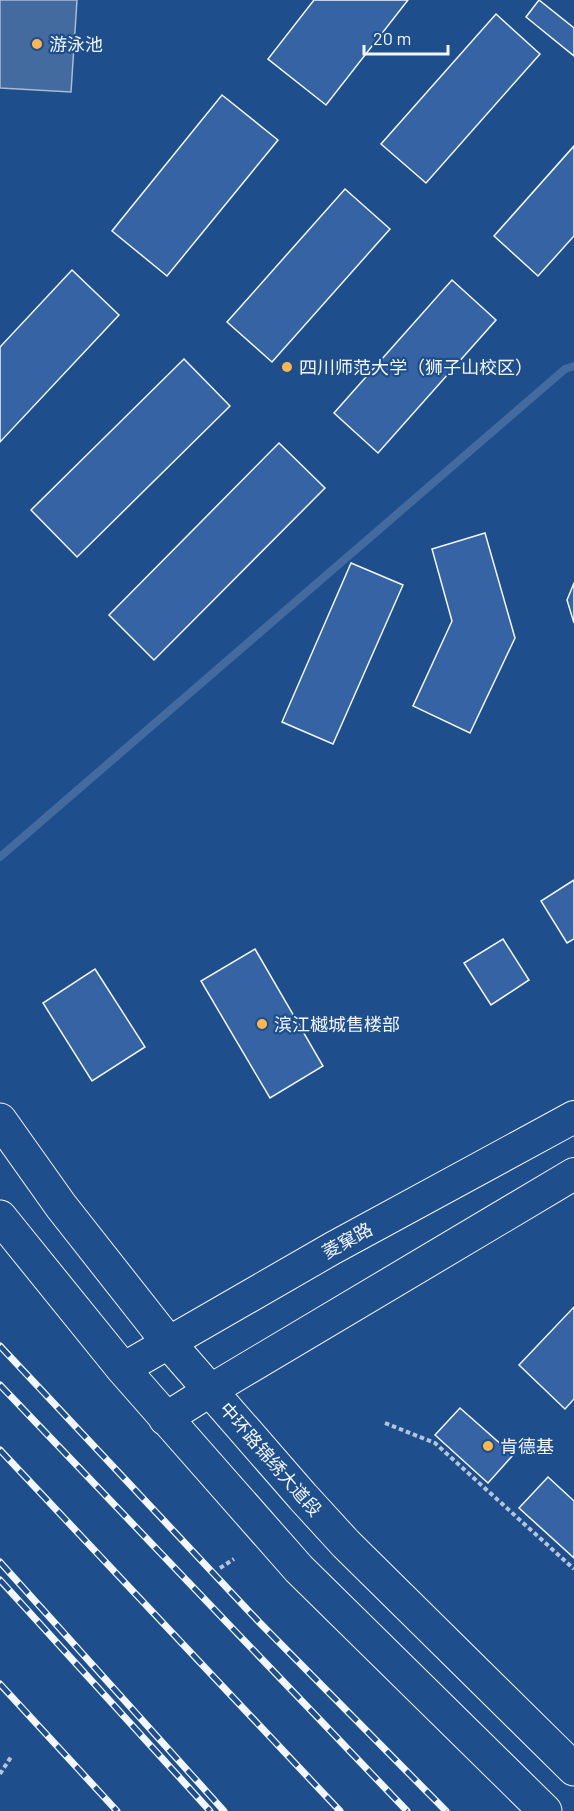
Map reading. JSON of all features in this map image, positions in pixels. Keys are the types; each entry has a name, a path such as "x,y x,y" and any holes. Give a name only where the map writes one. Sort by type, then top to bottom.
{"main road":[{"name":"中环路锦绣大道段","path":"0,1120 61,1206 168,1342 303,1497 346,1544 574,1769"},
{"path":"0,1217 123,1370 300,1569 545,1811"}],"street":[{"name":"菱窠路","path":"123,1370 333,1248 574,1117"},
{"path":"165,1419 574,1174"}],"path":[{"path":"385,1424 435,1443 574,1569"},
{"path":"220,1568 234,1559"},
{"path":"0,1774 11,1757"}],"water":[{"name":"游泳池","path":"0,0 77,0 71,92 0,88"}],"building":[{"path":"314,0 408,0 326,105 268,59"},
{"path":"539,0 574,28 574,56 526,17"},
{"path":"496,14 540,54 426,183 381,144"},
{"path":"222,95 278,140 167,276 112,231"},
{"path":"574,146 574,236 538,276 494,236"},
{"path":"345,189 390,229 272,362 227,322"},
{"path":"72,270 119,315 0,442 0,347"},
{"path":"452,280 496,320 378,453 334,413"},
{"path":"184,359 230,406 77,557 31,510"},
{"path":"279,443 325,488 154,660 109,615"},
{"path":"485,533 515,638 470,733 413,706 452,621 432,549"},
{"path":"351,563 403,585 333,744 282,722"},
{"path":"574,583 574,623 567,600"},
{"path":"574,880 574,939 567,943 541,901"},
{"path":"503,939 529,980 491,1005 464,963"},
{"name":"滨江樾城售楼部","path":"255,949 323,1066 270,1098 201,981"},
{"path":"95,969 145,1047 92,1081 43,1003"},
{"path":"574,1307 574,1399 565,1409 519,1365"},
{"path":"460,1408 513,1455 488,1483 435,1435"},
{"path":"548,1477 574,1501 574,1558 519,1508"}],"waterway":[{"path":"0,857 565,369 574,366"}],"railway":[{"path":"0,1346 259,1622 446,1811"},
{"path":"0,1385 407,1811"},
{"path":"0,1450 340,1811"},
{"path":"0,1562 224,1811"},
{"path":"0,1580 210,1811"},
{"path":"0,1684 117,1811"}],"place":[{"name":"游泳池","path":"37,44"},
{"name":"四川师范大学（狮子山校区）","path":"287,367"},
{"name":"滨江樾城售楼部","path":"262,1024"},
{"name":"肯德基","path":"488,1446"}]}
